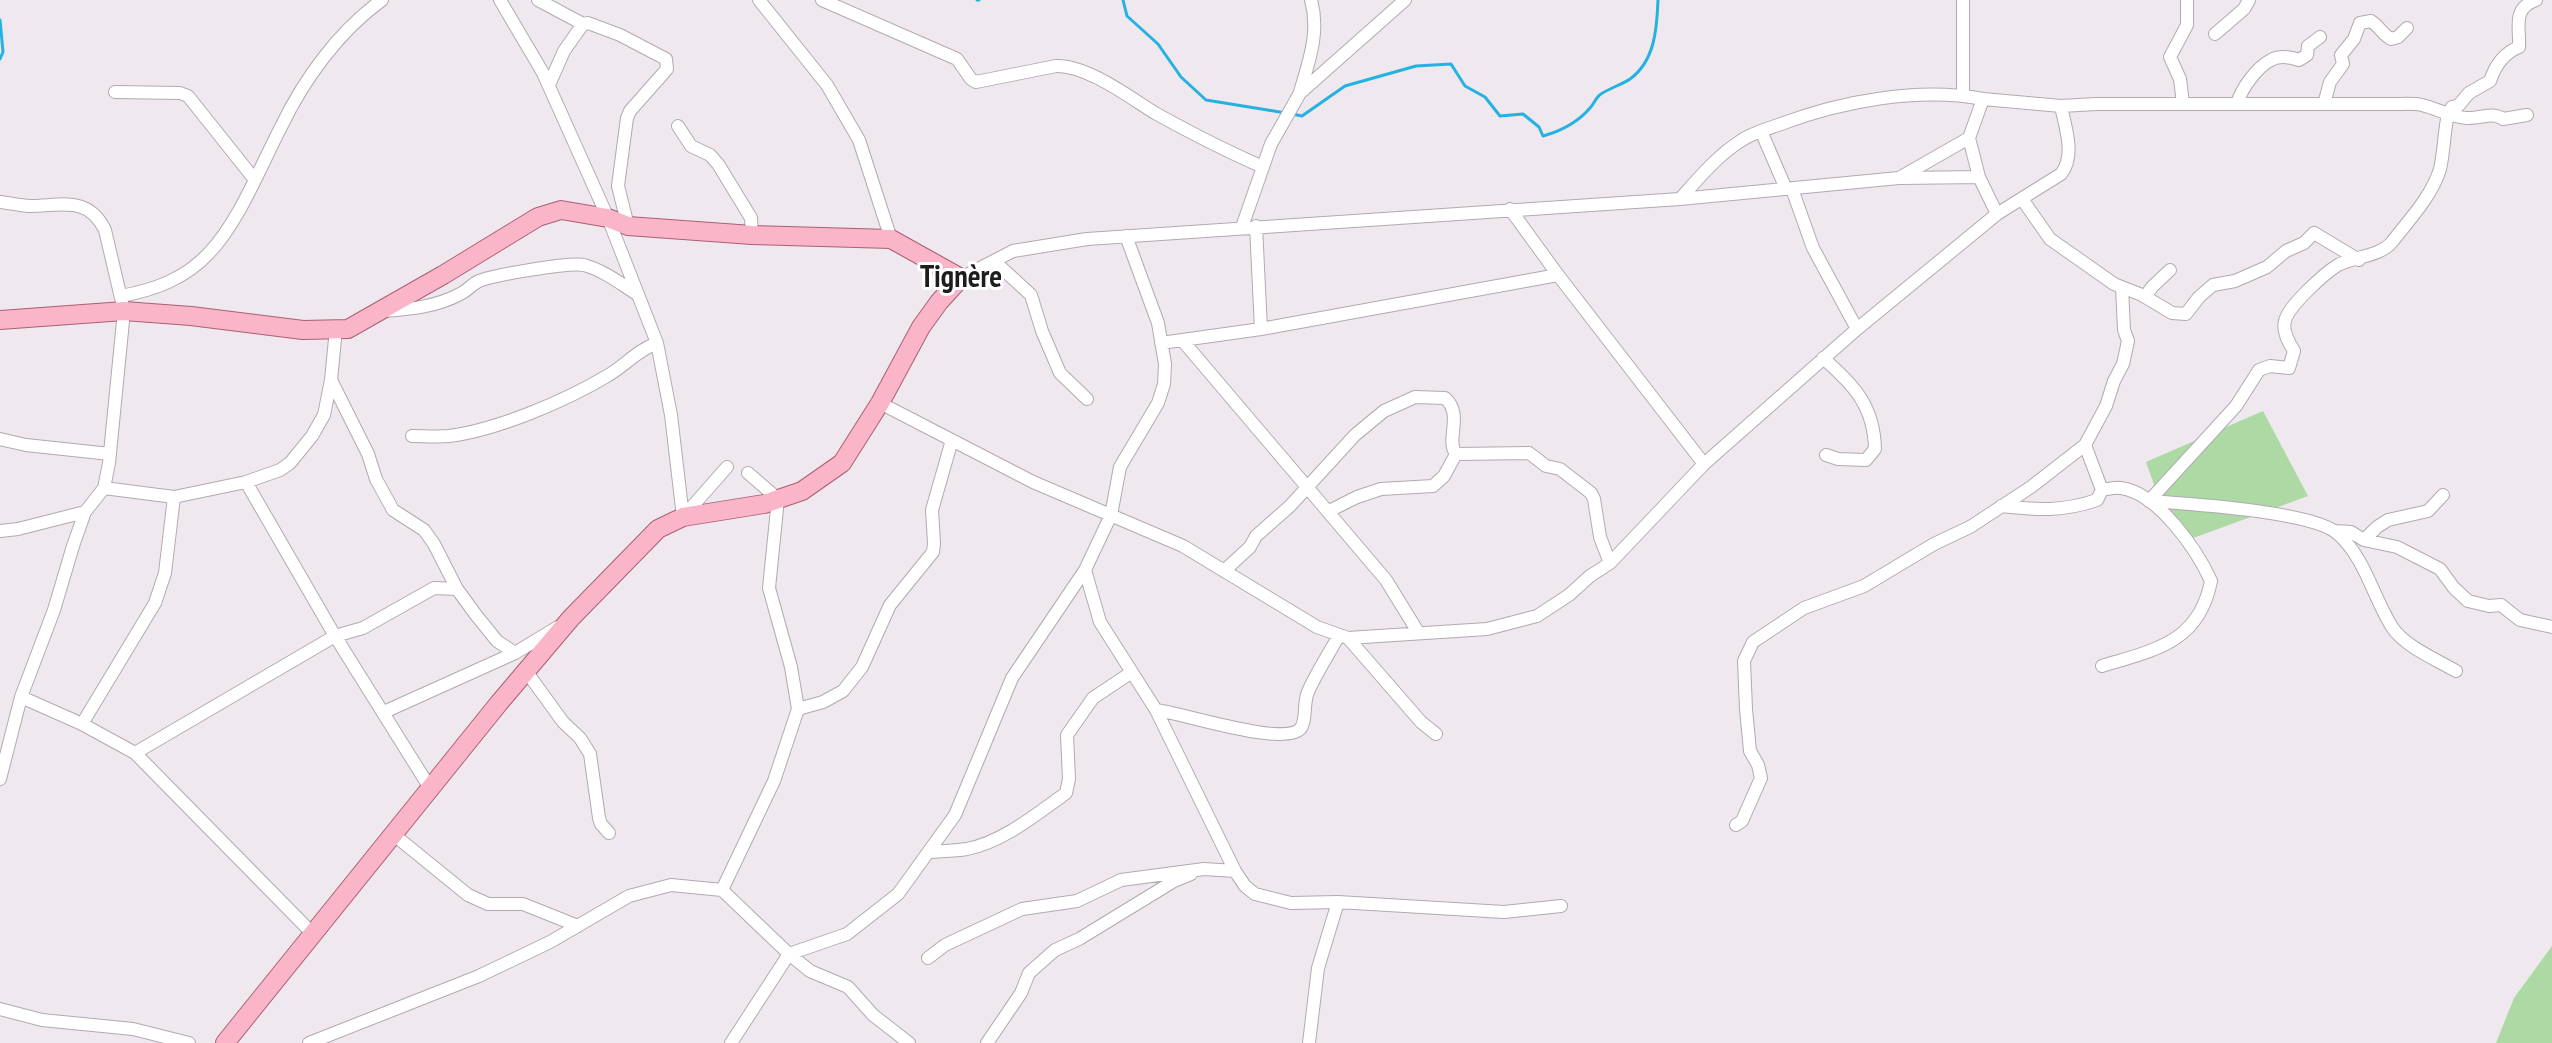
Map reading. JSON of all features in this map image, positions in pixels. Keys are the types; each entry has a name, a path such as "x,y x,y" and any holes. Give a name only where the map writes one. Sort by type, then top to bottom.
{"main road":[{"path":"0,320 122,303 191,316 303,330 348,329 538,218 561,210 608,218 628,226 752,235 891,239 961,278 939,302 921,327 880,403 842,463 802,491 748,507 683,517 658,529 571,618 430,788 225,1043"}],"street":[{"path":"122,303 160,287 190,269 210,253 235,216 297,97 340,39 362,15 382,0"},
{"path":"500,0 549,85 608,218 657,343 671,415 683,517"},
{"path":"538,0 583,24 588,23 620,35 666,59 667,69 630,111 627,118 618,186 628,226"},
{"path":"759,0 827,85 859,140 891,239"},
{"path":"822,0 957,59 976,82 1056,66 1069,67 1096,78 1227,152 1263,167"},
{"path":"1242,227 1271,144 1299,93 1314,47 1315,13 1311,0"},
{"path":"1299,93 1405,0"},
{"path":"1963,0 1963,95"},
{"path":"2183,104 2180,79 2170,57 2187,25 2187,0"},
{"path":"2215,34 2244,9 2249,0"},
{"path":"2148,501 2236,406 2259,370 2270,366 2289,368 2294,351 2287,338 2284,322 2290,308 2338,265 2359,260 2391,244 2414,215 2433,186 2440,169 2448,114 2452,107 2458,106 2469,93 2490,81 2494,68 2510,50 2519,47 2518,21 2522,9 2529,2 2536,0"},
{"path":"2324,104 2330,82 2343,64 2341,55 2354,39 2360,23 2371,21 2391,39 2398,37 2407,28"},
{"path":"549,85 564,51 583,24"},
{"path":"2237,104 2240,93 2262,67 2272,59 2288,56 2299,60 2307,56 2308,46 2320,37"},
{"path":"116,92 176,93 188,96 255,180"},
{"path":"1680,199 1708,167 1740,141 1810,113 1877,98 1963,95 2061,106 2420,105 2448,114 2480,119 2490,115 2498,115 2503,119 2527,115"},
{"path":"1983,99 1969,138 1980,177 1997,214"},
{"path":"880,403 1033,482 1183,546 1317,627 1343,637 1487,629 1537,616 1569,595 1590,576 1610,563 1704,464 1823,358 1997,214 2055,179 2066,168 2069,150 2061,106"},
{"path":"678,126 691,146 710,154 718,164 751,218 752,235"},
{"path":"1761,131 1789,189 1813,248 1857,329"},
{"path":"1899,178 1969,138"},
{"path":"961,278 1013,251 1087,239 1680,199 1899,178 1980,177"},
{"path":"2022,199 2050,239 2114,284 2145,297 2172,313 2186,314 2199,297 2214,285 2235,281 2267,267 2286,251 2304,243 2314,233 2359,260"},
{"path":"0,202 28,206 71,204 90,210 99,218 105,230 122,303 110,454 104,488 85,512 54,610 21,698 0,779"},
{"path":"1510,209 1704,464"},
{"path":"1256,226 1261,329"},
{"path":"731,1043 789,954 847,934 898,894 955,815 1012,678 1085,570 1111,515 1120,467 1158,403 1164,384 1165,364 1158,323 1126,236"},
{"path":"994,261 1031,295 1042,331 1060,373 1088,399"},
{"path":"380,311 413,309 446,301 478,281 545,267 583,265 610,277 637,294"},
{"path":"2145,297 2170,270"},
{"path":"1161,343 1261,329 1558,275"},
{"path":"1736,825 1742,821 1761,778 1758,765 1750,752 1746,709 1744,661 1753,642 1804,608 1863,586 1934,544 1970,527 2067,461 2085,445 2106,406 2114,381 2123,364 2128,341 2124,330 2122,287"},
{"path":"104,488 174,497 246,482 280,470 290,463 312,436 324,415 331,380 336,329"},
{"path":"1182,340 1386,580 1418,632"},
{"path":"412,436 448,436 497,426 583,390 610,374 640,350 657,343"},
{"path":"1823,358 1864,399 1871,420 1875,449 1866,460 1838,459 1826,455"},
{"path":"331,380 368,454 384,496 393,510 424,530 458,589 497,641 515,653"},
{"path":"1224,571 1355,435 1392,406 1415,397 1445,398 1452,405 1454,423 1452,448 1456,454"},
{"path":"0,439 26,445 110,454"},
{"path":"798,709 823,702 843,691 862,667 890,606 933,552 932,510 952,440"},
{"path":"2001,507 2042,510 2074,508 2097,500 2102,490 2085,445"},
{"path":"1456,454 1529,453 1546,466 1560,469 1593,496 1600,537 1610,563"},
{"path":"1329,511 1357,497 1381,489 1433,486 1444,476 1456,454"},
{"path":"683,517 727,467"},
{"path":"722,890 774,781 798,709 790,666 769,588 778,499 748,473"},
{"path":"246,482 335,636 430,788"},
{"path":"2102,490 2121,488 2148,501 2168,518 2203,564 2211,581 2207,600 2191,624 2169,645 2103,666"},
{"path":"2364,540 2388,520 2428,512 2443,495"},
{"path":"82,724 149,613 162,586 174,497"},
{"path":"2148,501 2272,514 2309,521 2335,531 2352,532 2364,540 2397,547 2440,569 2454,588 2468,601 2489,606 2501,605 2520,620 2552,627"},
{"path":"0,531 18,530 85,512"},
{"path":"2335,531 2353,549 2393,629 2417,649 2456,671"},
{"path":"1085,570 1100,622 1156,710 1235,871 1245,886 1255,894 1291,903 1338,902 1504,912 1561,906"},
{"path":"135,753 335,636 363,628 434,588 458,589"},
{"path":"384,712 515,653 571,618"},
{"path":"1156,710 1169,711 1242,731 1281,734 1296,732 1302,727 1307,693 1343,637"},
{"path":"1343,637 1421,722 1436,734"},
{"path":"526,671 563,723 586,746 590,754 599,818 609,833"},
{"path":"929,852 968,848 984,843 1010,831 1066,793 1069,778 1067,735 1093,698 1132,672"},
{"path":"21,698 82,724 135,753 312,933"},
{"path":"393,834 468,895 488,904 523,904 578,926"},
{"path":"928,958 945,945 1022,909 1077,901 1120,880 1204,869 1235,871"},
{"path":"987,1043 1021,993 1029,973 1055,950 1078,939 1174,881 1204,869"},
{"path":"309,1043 479,976 550,942 629,896 671,885 722,890 789,954 810,970 848,987 873,1015 909,1043"},
{"path":"1309,1043 1318,968 1338,902"},
{"path":"0,1009 42,1020 133,1029 189,1043"}],"green space":[{"path":"2263,411 2308,496 2185,541 2169,527 2146,462"},
{"path":"2552,946 2552,1043 2496,1043 2514,998"}],"waterway":[{"path":"1123,0 1127,16 1158,44 1181,77 1206,100 1286,113"},
{"path":"1292,114 1302,116 1345,86 1416,66 1451,64 1465,86 1485,97 1500,116 1523,114 1539,127 1543,136 1550,134 1575,122 1590,108 1599,95 1627,81 1638,72 1645,63 1653,43 1658,0"},
{"path":"0,20 3,52 0,59"}],"district":[{"name":"Tignère","path":"961,278"}]}
